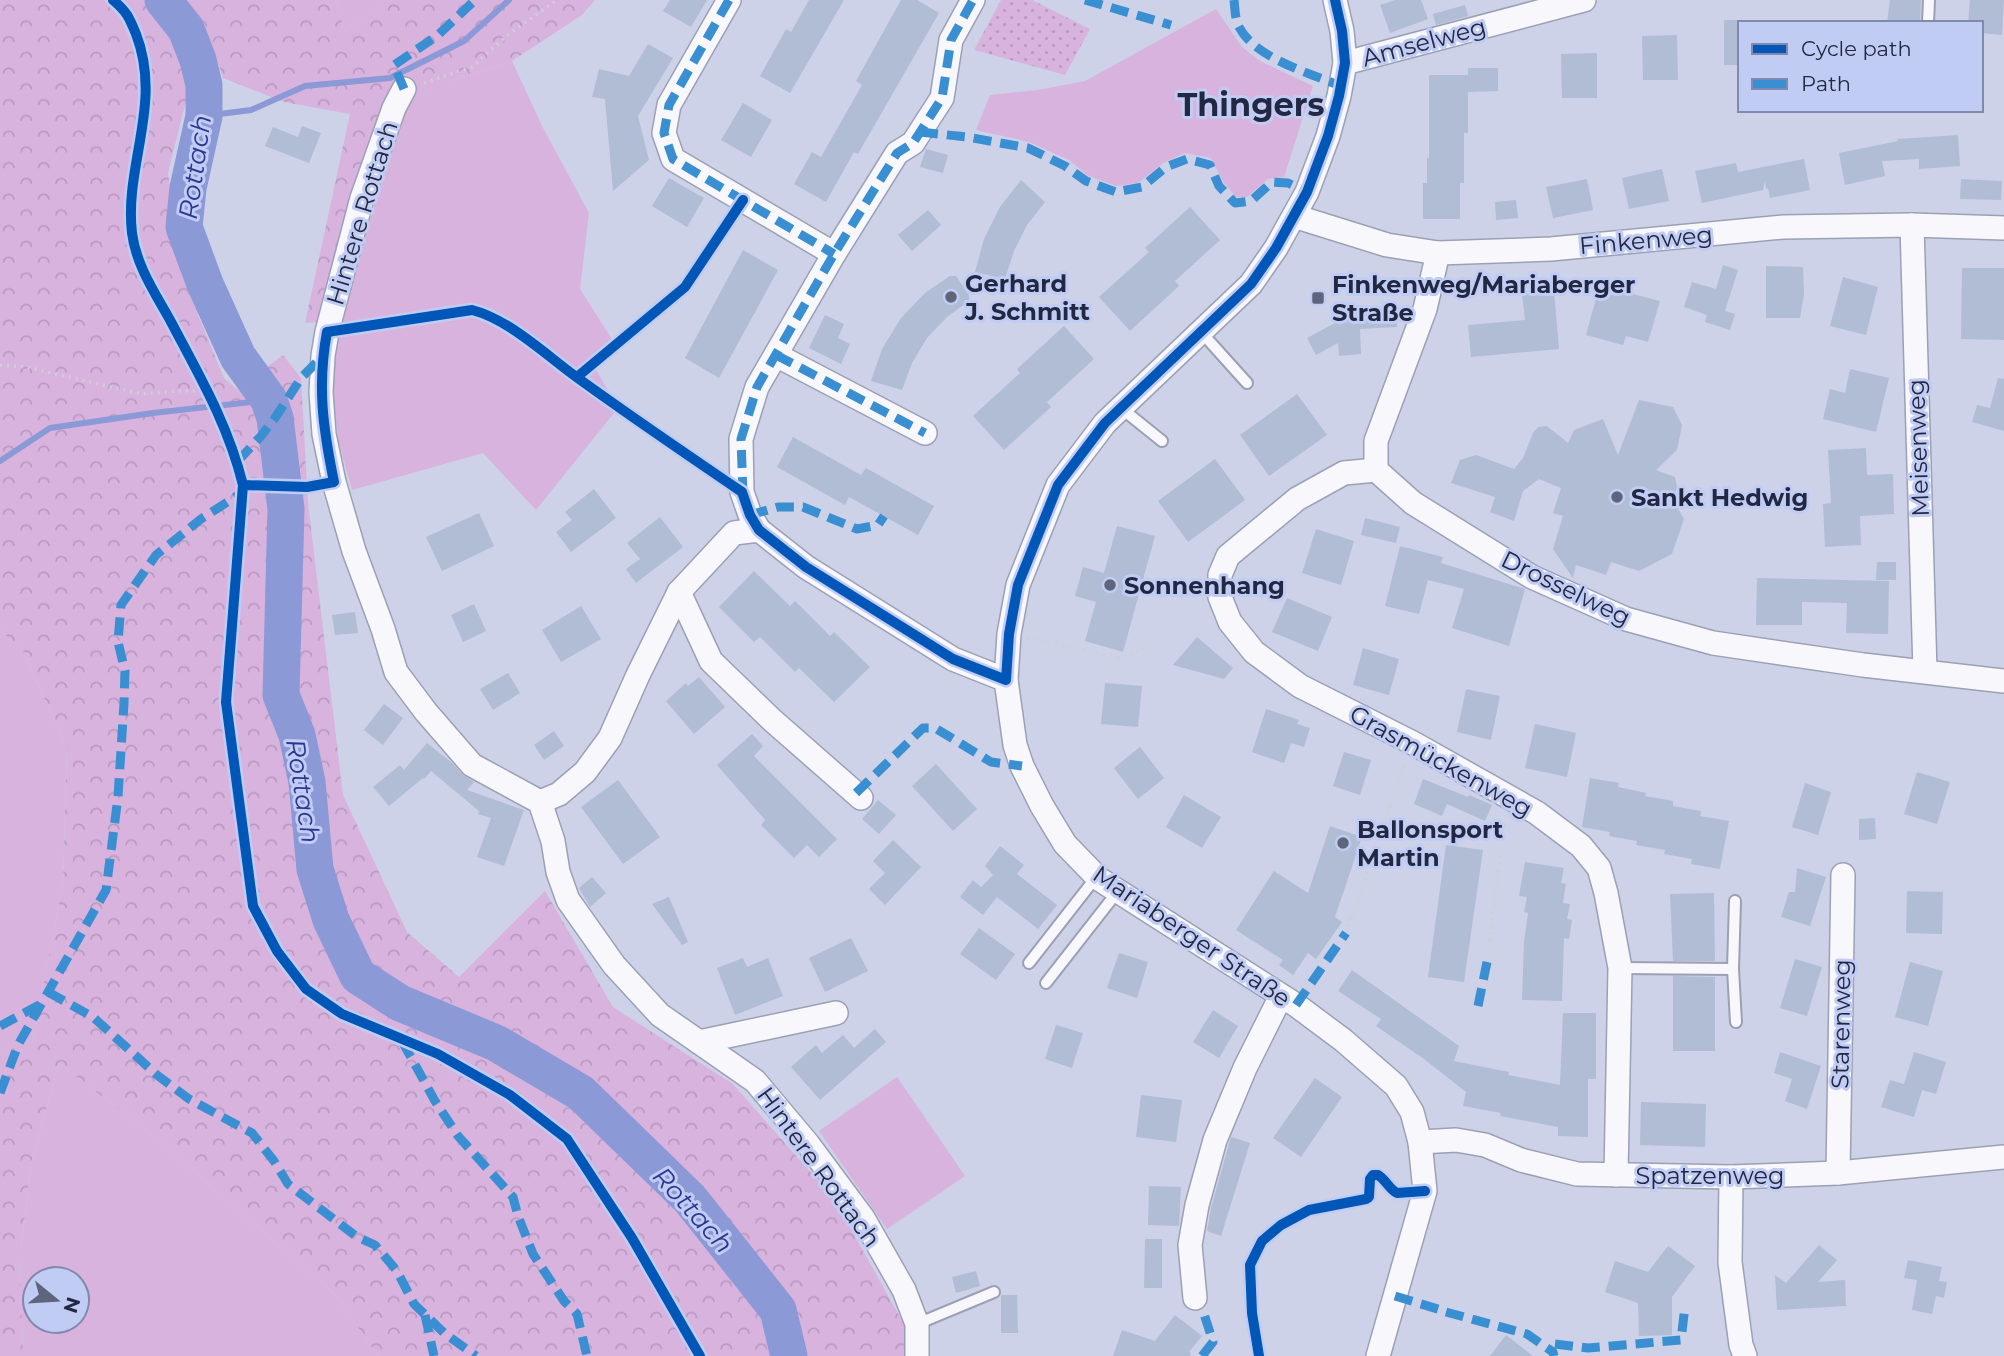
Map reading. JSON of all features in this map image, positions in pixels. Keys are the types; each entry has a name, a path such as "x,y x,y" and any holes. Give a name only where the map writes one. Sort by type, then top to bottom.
{"street":[{"path":"729,0 669,105 664,133 673,159 834,254"},
{"path":"973,0 951,40 942,98 912,143 897,153 834,254 757,387 741,439 742,492 759,530 806,567 953,659 1006,680"},
{"name":"Mariaberger Straße","path":"1335,0 1345,63 1328,136 1307,192 1276,248 1251,285 1105,423 1058,485 1018,585 1009,634 1006,680 1015,744 1022,765 1065,844 1097,876 1118,891 1281,996 1343,1041 1396,1086 1412,1112 1420,1142 1425,1191 1378,1356"},
{"name":"Amselweg","path":"1345,63 1584,0"},
{"name":"Hintere Rottach","path":"404,89 394,107 362,198 327,332 321,392 324,434 334,482 354,551 396,673 472,765 540,802 568,900 614,965 660,1015 755,1080 807,1144 863,1218 904,1290 917,1324 917,1356"},
{"name":"Finkenweg","path":"1294,216 1387,245 1438,253 1551,249 1783,227 1912,225 2004,229"},
{"name":"Meisenweg","path":"1912,225 1925,671"},
{"path":"1376,470 1376,441 1426,309 1438,253"},
{"path":"776,355 925,433"},
{"name":"Drosselweg","path":"1376,470 1413,503 1532,577 1626,619 1713,643 1863,665 2004,681"},
{"name":"Grasmückenweg","path":"1376,470 1344,473 1297,499 1228,556 1220,575 1220,597 1230,622 1254,652 1300,686 1413,743 1538,813 1581,846 1599,868 1620,968 1616,1175"},
{"path":"540,802 558,794 585,772 610,738 679,592 734,533 759,530"},
{"path":"679,592 712,661 772,720 861,798"},
{"name":"Starenweg","path":"1838,1173 1843,875"},
{"path":"1195,1298 1190,1245 1197,1206 1215,1140 1245,1068 1281,996"},
{"path":"699,1042 836,1013"},
{"name":"Spatzenweg","path":"1420,1142 1456,1140 1485,1144 1521,1160 1577,1174 1731,1177 1838,1173 2004,1157"},
{"path":"1731,1177 1730,1262 1741,1345 1745,1356"}],"lane":[{"path":"1928,21 1929,0"},
{"path":"1202,332 1247,383"},
{"path":"1121,408 1161,441"},
{"path":"1029,963 1097,876"},
{"path":"1046,983 1118,891"},
{"path":"1735,901 1733,969 1736,1021"},
{"path":"1620,968 1733,969"},
{"path":"917,1324 994,1292"}],"path":[{"path":"404,89 472,67 510,33 557,0"},
{"path":"0,365 26,367 142,394 201,391"},
{"path":"1009,634 1122,658 1144,648"},
{"path":"1346,933 1413,743"},
{"path":"1487,962 1500,856"},
{"path":"1441,1310 1447,1312"}],"green space":[{"path":"0,0 335,0 345,31 392,0 595,0 582,15 512,61 383,103 322,322 305,323 350,114 284,102 223,78 211,42 198,22 186,47 190,85 168,173 182,276 224,378 263,411 268,366 283,355 301,378 308,503 343,795 407,932 459,977 545,891 613,1007 733,1084 835,1200 917,1348 914,1356 378,1356 335,1294 153,1136 59,1063 31,1164 20,1257 23,1356 0,1356 0,1054 32,1041 63,884 67,749 23,651 0,630"},
{"path":"335,0 392,0 345,31"},
{"path":"1001,0 1032,0 1090,29 1065,75 974,50"},
{"path":"1216,9 1242,47 1260,61 1313,86 1284,177 1268,179 1247,197 1236,197 1224,183 1211,158 1185,153 1163,163 1138,183 1116,186 1087,175 1069,160 1029,142 976,130 990,95 1085,81"},
{"path":"512,61 543,128 589,213 580,289 613,341 593,364 618,408 536,510 483,453 352,490 338,439 331,375 341,313 410,94"},
{"path":"0,630 23,651 67,749 63,884 32,1042 0,1054"},
{"path":"59,1063 153,1136 335,1294 378,1356 23,1356 22,1335 91,1335 91,1265 21,1265 21,1290 20,1257 31,1164"},
{"path":"897,1077 965,1176 887,1229 819,1131"}],"building":[{"path":"670,0 707,0 691,27 663,11"},
{"path":"809,0 844,0 790,93 760,76 786,29 791,32"},
{"path":"901,0 917,0 939,13 858,154 854,152 826,202 794,184 812,152 821,157 862,85 856,81"},
{"path":"1395,0 1421,0 1428,19 1390,33 1380,5"},
{"path":"1890,0 1921,0 1920,21 1887,21"},
{"path":"1970,0 2004,0 2002,35 1983,33 1983,21 1968,21"},
{"path":"1465,5 1468,16 1436,25 1433,14"},
{"path":"1724,20 1740,20 1738,65 1724,65"},
{"path":"1677,35 1678,80 1643,80 1642,36"},
{"path":"648,44 673,58 638,116 649,160 613,191 605,99 592,97 599,69 629,76"},
{"path":"1597,53 1597,98 1562,98 1561,54"},
{"path":"1468,68 1498,68 1498,91 1468,92 1468,133 1464,133 1464,183 1460,183 1460,219 1423,219 1423,183 1427,183 1429,158 1429,75 1468,75"},
{"path":"743,103 772,120 751,157 721,140"},
{"path":"302,126 321,133 309,163 265,146 273,127 298,137"},
{"path":"1958,135 1960,166 1919,169 1919,159 1882,161 1885,176 1845,185 1839,153 1898,141 1897,139"},
{"path":"926,149 948,155 943,173 920,167"},
{"path":"1804,159 1810,190 1770,198 1765,181 1763,190 1702,203 1695,171 1736,163 1738,172"},
{"path":"1662,169 1669,201 1629,209 1622,178"},
{"path":"669,178 704,198 687,227 652,206"},
{"path":"1587,179 1593,210 1553,218 1546,187"},
{"path":"1961,179 2002,181 2001,200 1960,199"},
{"path":"1021,180 1045,202 1027,225 1014,251 1005,279 975,272 984,239 1000,207"},
{"path":"1516,200 1518,218 1496,220 1495,202"},
{"path":"1190,207 1220,240 1175,281 1179,286 1130,331 1099,297 1149,252 1145,248"},
{"path":"928,210 941,225 912,251 898,235"},
{"path":"743,250 778,270 719,378 685,358"},
{"path":"1723,265 1738,270 1725,311 1735,314 1730,330 1705,322 1707,315 1684,307 1692,282 1716,289"},
{"path":"1766,266 1803,267 1804,294 1800,318 1766,318"},
{"path":"1962,268 2004,268 2004,340 1961,339"},
{"path":"950,276 956,276 969,295 969,301 947,317 927,338 912,363 902,390 871,381 882,349 901,318 925,293"},
{"path":"1843,277 1878,287 1866,335 1830,326"},
{"path":"1618,290 1660,301 1648,342 1626,336 1623,345 1586,335 1598,291 1616,296"},
{"path":"1554,291 1559,349 1471,357 1468,325 1525,320 1522,294"},
{"path":"1396,306 1397,327 1360,329 1361,354 1339,356 1338,343 1316,355 1307,338 1337,322 1336,310"},
{"path":"825,315 844,324 838,338 850,344 841,364 809,348"},
{"path":"1064,326 1094,359 1047,402 1051,407 1004,450 973,416 1020,373 1017,369"},
{"path":"1850,369 1889,378 1876,432 1823,419 1830,389 1845,393"},
{"path":"1998,378 2004,379 2004,431 1972,422 1977,405 1990,408"},
{"path":"1297,394 1327,435 1269,476 1240,435"},
{"name":"Sankt Hedwig","path":"1639,400 1673,407 1682,425 1677,450 1656,470 1675,477 1677,486 1674,502 1684,519 1672,554 1639,571 1611,562 1606,575 1576,565 1573,578 1553,549 1563,516 1553,513 1561,488 1539,479 1523,491 1514,521 1490,512 1495,497 1451,483 1460,460 1476,455 1514,469 1523,458 1538,427 1547,426 1568,443 1574,430 1603,419 1618,455"},
{"path":"793,437 861,475 866,468 934,506 918,535 849,497 845,505 777,467"},
{"path":"1866,448 1867,475 1893,474 1894,514 1860,516 1861,545 1825,547 1823,504 1831,503 1828,450"},
{"path":"1215,459 1245,500 1188,542 1158,501"},
{"path":"594,489 616,518 571,552 556,532 572,520 565,512"},
{"path":"479,513 494,546 442,571 426,537"},
{"path":"660,517 683,547 636,583 626,569 640,559 627,543"},
{"path":"1365,518 1400,527 1396,543 1361,535"},
{"name":"Sonnenhang","path":"1117,526 1155,536 1123,652 1085,641 1096,602 1075,596 1083,567 1104,573"},
{"path":"1316,529 1354,541 1341,585 1302,573"},
{"path":"1400,546 1443,557 1441,563 1525,589 1509,646 1452,628 1464,589 1428,580 1419,614 1385,606"},
{"path":"1877,562 1896,562 1896,580 1876,580"},
{"path":"754,571 790,606 795,601 830,636 834,632 870,667 834,702 799,668 795,672 760,637 754,642 719,607"},
{"path":"1757,578 1889,581 1888,634 1846,633 1847,603 1802,602 1802,625 1756,625"},
{"path":"1287,598 1332,617 1318,651 1272,632"},
{"path":"474,604 486,631 463,642 451,615"},
{"path":"581,606 601,639 561,662 542,630"},
{"path":"355,612 358,633 335,635 332,615"},
{"path":"1197,637 1233,668 1224,679 1173,665"},
{"path":"1363,648 1399,659 1389,695 1353,685"},
{"path":"508,673 520,693 493,710 480,689"},
{"path":"699,677 725,707 694,734 666,701 686,683 688,686"},
{"path":"1105,683 1142,686 1138,727 1101,724"},
{"path":"1466,689 1500,696 1491,740 1457,732"},
{"path":"384,704 403,718 383,745 364,730"},
{"path":"1266,709 1299,720 1297,724 1310,728 1304,747 1291,743 1284,763 1252,752"},
{"path":"1535,724 1576,733 1567,777 1525,768"},
{"path":"554,731 564,746 544,760 534,745"},
{"path":"752,734 763,746 754,756 837,839 819,857 807,845 794,858 761,825 765,820 717,765"},
{"path":"427,743 474,782 467,790 524,810 504,866 477,857 491,818 478,814 479,811 431,771 389,806 373,787 400,765 404,770"},
{"path":"1140,747 1164,778 1138,799 1114,768"},
{"path":"1344,752 1371,760 1360,795 1333,786"},
{"path":"936,764 977,809 953,831 912,786"},
{"path":"1917,772 1950,782 1937,824 1904,814"},
{"path":"1590,778 1619,783 1618,787 1646,793 1645,796 1673,801 1673,806 1701,811 1700,816 1729,821 1720,869 1691,864 1692,859 1664,854 1665,850 1636,845 1637,841 1609,836 1610,832 1582,827"},
{"path":"1423,779 1492,805 1485,821 1447,804 1442,816 1414,804"},
{"path":"618,780 660,837 623,864 581,807"},
{"path":"1805,783 1831,792 1818,835 1792,827"},
{"path":"1184,795 1221,817 1202,848 1166,827"},
{"path":"878,800 896,815 879,834 862,819"},
{"path":"1875,818 1876,839 1859,840 1859,819"},
{"path":"1330,826 1362,837 1335,917 1342,922 1316,959 1308,953 1293,975 1279,965 1283,960 1236,930 1274,871 1308,893"},
{"path":"893,840 921,867 885,905 869,889 885,873 873,861"},
{"path":"1446,845 1483,850 1464,982 1428,977"},
{"path":"1000,846 1024,865 1017,874 1057,905 1038,929 997,897 983,915 960,897 973,880 981,887 993,875 985,866"},
{"path":"1525,862 1564,868 1561,883 1566,884 1563,903 1570,904 1567,919 1572,920 1569,939 1564,938 1562,1001 1522,1000 1528,913 1524,912 1527,897 1519,896"},
{"path":"1797,868 1826,877 1810,926 1781,917 1789,892 1795,892"},
{"path":"592,877 606,893 590,907 579,888"},
{"path":"1907,891 1943,892 1942,934 1906,933"},
{"path":"1714,893 1715,961 1673,961 1670,894"},
{"path":"669,897 688,942 682,945 652,904"},
{"path":"979,928 1015,954 996,980 960,954"},
{"path":"851,938 868,971 825,992 809,958"},
{"path":"1119,953 1148,962 1137,998 1107,988"},
{"path":"743,958 747,967 768,958 783,996 735,1015 717,968"},
{"path":"1795,959 1822,967 1807,1016 1780,1008"},
{"path":"1910,962 1943,971 1928,1026 1895,1017"},
{"path":"1352,970 1459,1046 1454,1061 1560,1085 1563,1013 1596,1013 1596,1079 1588,1079 1588,1137 1558,1136 1558,1127 1463,1106 1466,1092 1376,1026 1381,1019 1338,991"},
{"path":"1673,976 1715,977 1715,1051 1673,1051"},
{"path":"1213,1010 1238,1026 1219,1058 1193,1042"},
{"path":"1056,1025 1083,1033 1072,1068 1045,1059"},
{"path":"875,1029 886,1042 820,1100 791,1067 816,1045 822,1053 843,1035 854,1048"},
{"path":"1780,1052 1821,1066 1807,1109 1785,1101 1792,1079 1774,1073"},
{"path":"1914,1052 1946,1062 1936,1094 1922,1090 1914,1117 1881,1107 1890,1080 1904,1084"},
{"path":"1315,1078 1342,1097 1301,1157 1273,1138"},
{"path":"1141,1095 1182,1100 1176,1142 1136,1137"},
{"path":"1641,1102 1706,1104 1705,1147 1640,1145"},
{"path":"1231,1137 1250,1143 1221,1236 1207,1231"},
{"path":"1149,1186 1181,1187 1179,1226 1148,1225"},
{"path":"1145,1239 1162,1239 1162,1288 1144,1288"},
{"path":"1819,1245 1837,1260 1818,1282 1845,1280 1846,1306 1777,1310 1775,1275 1786,1283"},
{"path":"1668,1246 1695,1266 1672,1297 1672,1335 1639,1336 1638,1303 1605,1292 1615,1261 1648,1272"},
{"path":"1908,1260 1942,1267 1939,1281 1947,1282 1944,1298 1936,1296 1932,1314 1912,1310 1917,1280 1904,1278"},
{"path":"976,1271 980,1286 956,1293 952,1277"},
{"path":"1001,1295 1017,1295 1018,1333 1001,1333"},
{"path":"1175,1315 1202,1336 1189,1352 1190,1356 1113,1356 1122,1330 1155,1341"},
{"path":"1506,1335 1533,1356 1490,1356"}],"waterway":[{"name":"Rottach","path":"163,0 186,29 204,85 204,116 188,188 184,227 205,284 238,357 269,400 275,418 286,509 281,695 297,735 307,782 315,869 331,920 358,976 400,1003 496,1043 581,1093 690,1199 778,1310 789,1356"},
{"path":"204,116 251,110 305,86 390,78 464,41 509,0"},
{"path":"0,461 50,428 269,400"}],"marked path":[{"path":"404,89 394,65 437,36 475,0"},
{"path":"729,0 669,105 664,133 673,159 834,254"},
{"path":"743,495 741,439 757,387 834,254 897,153 913,143 942,98 951,40 973,0"},
{"path":"1085,0 1171,25"},
{"path":"1234,0 1239,27 1257,47 1299,70 1341,86"},
{"path":"920,132 1028,148 1065,166 1086,181 1116,192 1142,187 1166,167 1187,159 1210,165 1219,186 1235,203 1251,201 1272,182 1288,183 1307,192"},
{"path":"776,355 925,433"},
{"path":"238,461 275,418 301,378 323,356"},
{"path":"0,1093 18,1045 106,890 118,797 124,703 125,671 118,642 121,605 156,555 201,519 243,492"},
{"path":"750,515 778,507 803,507 857,529 878,525 884,516"},
{"path":"856,793 923,728 935,728 991,762 1022,766"},
{"path":"1296,1005 1346,933"},
{"path":"1478,1006 1487,962"},
{"path":"48,992 93,1017 157,1075 189,1099 252,1133 288,1184 357,1237 375,1245 397,1271 414,1304 444,1333 476,1356"},
{"path":"0,1026 43,1003"},
{"path":"402,1041 458,1136 513,1197 533,1254 564,1301 577,1314 587,1356"},
{"path":"1395,1296 1441,1310"},
{"path":"1555,1344 1588,1348 1681,1340 1685,1306"},
{"path":"1446,1312 1527,1334 1553,1352 1554,1356"},
{"path":"1202,1356 1213,1342 1204,1314"},
{"path":"425,1315 434,1356"}],"cycle path":[{"path":"113,0 127,15 136,34 146,85 131,208 134,245 147,278 212,400 243,485 226,702 253,906 277,951 306,989 342,1014 438,1054 510,1095 567,1139 632,1238 700,1356"},
{"path":"243,485 307,487 334,482 322,389 327,332 472,310 512,329 616,406 742,492 759,530 806,567 953,659 1006,680 1009,634 1018,585 1058,485 1105,423 1251,284 1276,248 1307,192 1328,136 1345,63 1335,0"},
{"path":"577,377 685,287 743,200"},
{"path":"1259,1356 1252,1313 1250,1265 1262,1241 1281,1225 1309,1210 1366,1199 1369,1197 1370,1179 1373,1175 1381,1177 1397,1193 1425,1191"}],"place":[{"name":"Gerhard J. Schmitt","path":"951,297"},
{"name":"Finkenweg/Mariaberger Straße","path":"1318,298"},
{"name":"Sankt Hedwig","path":"1617,497"},
{"name":"Sonnenhang","path":"1110,585"},
{"name":"Ballonsport Martin","path":"1343,843"}],"district":[{"name":"Thingers","path":"1251,104"}]}
